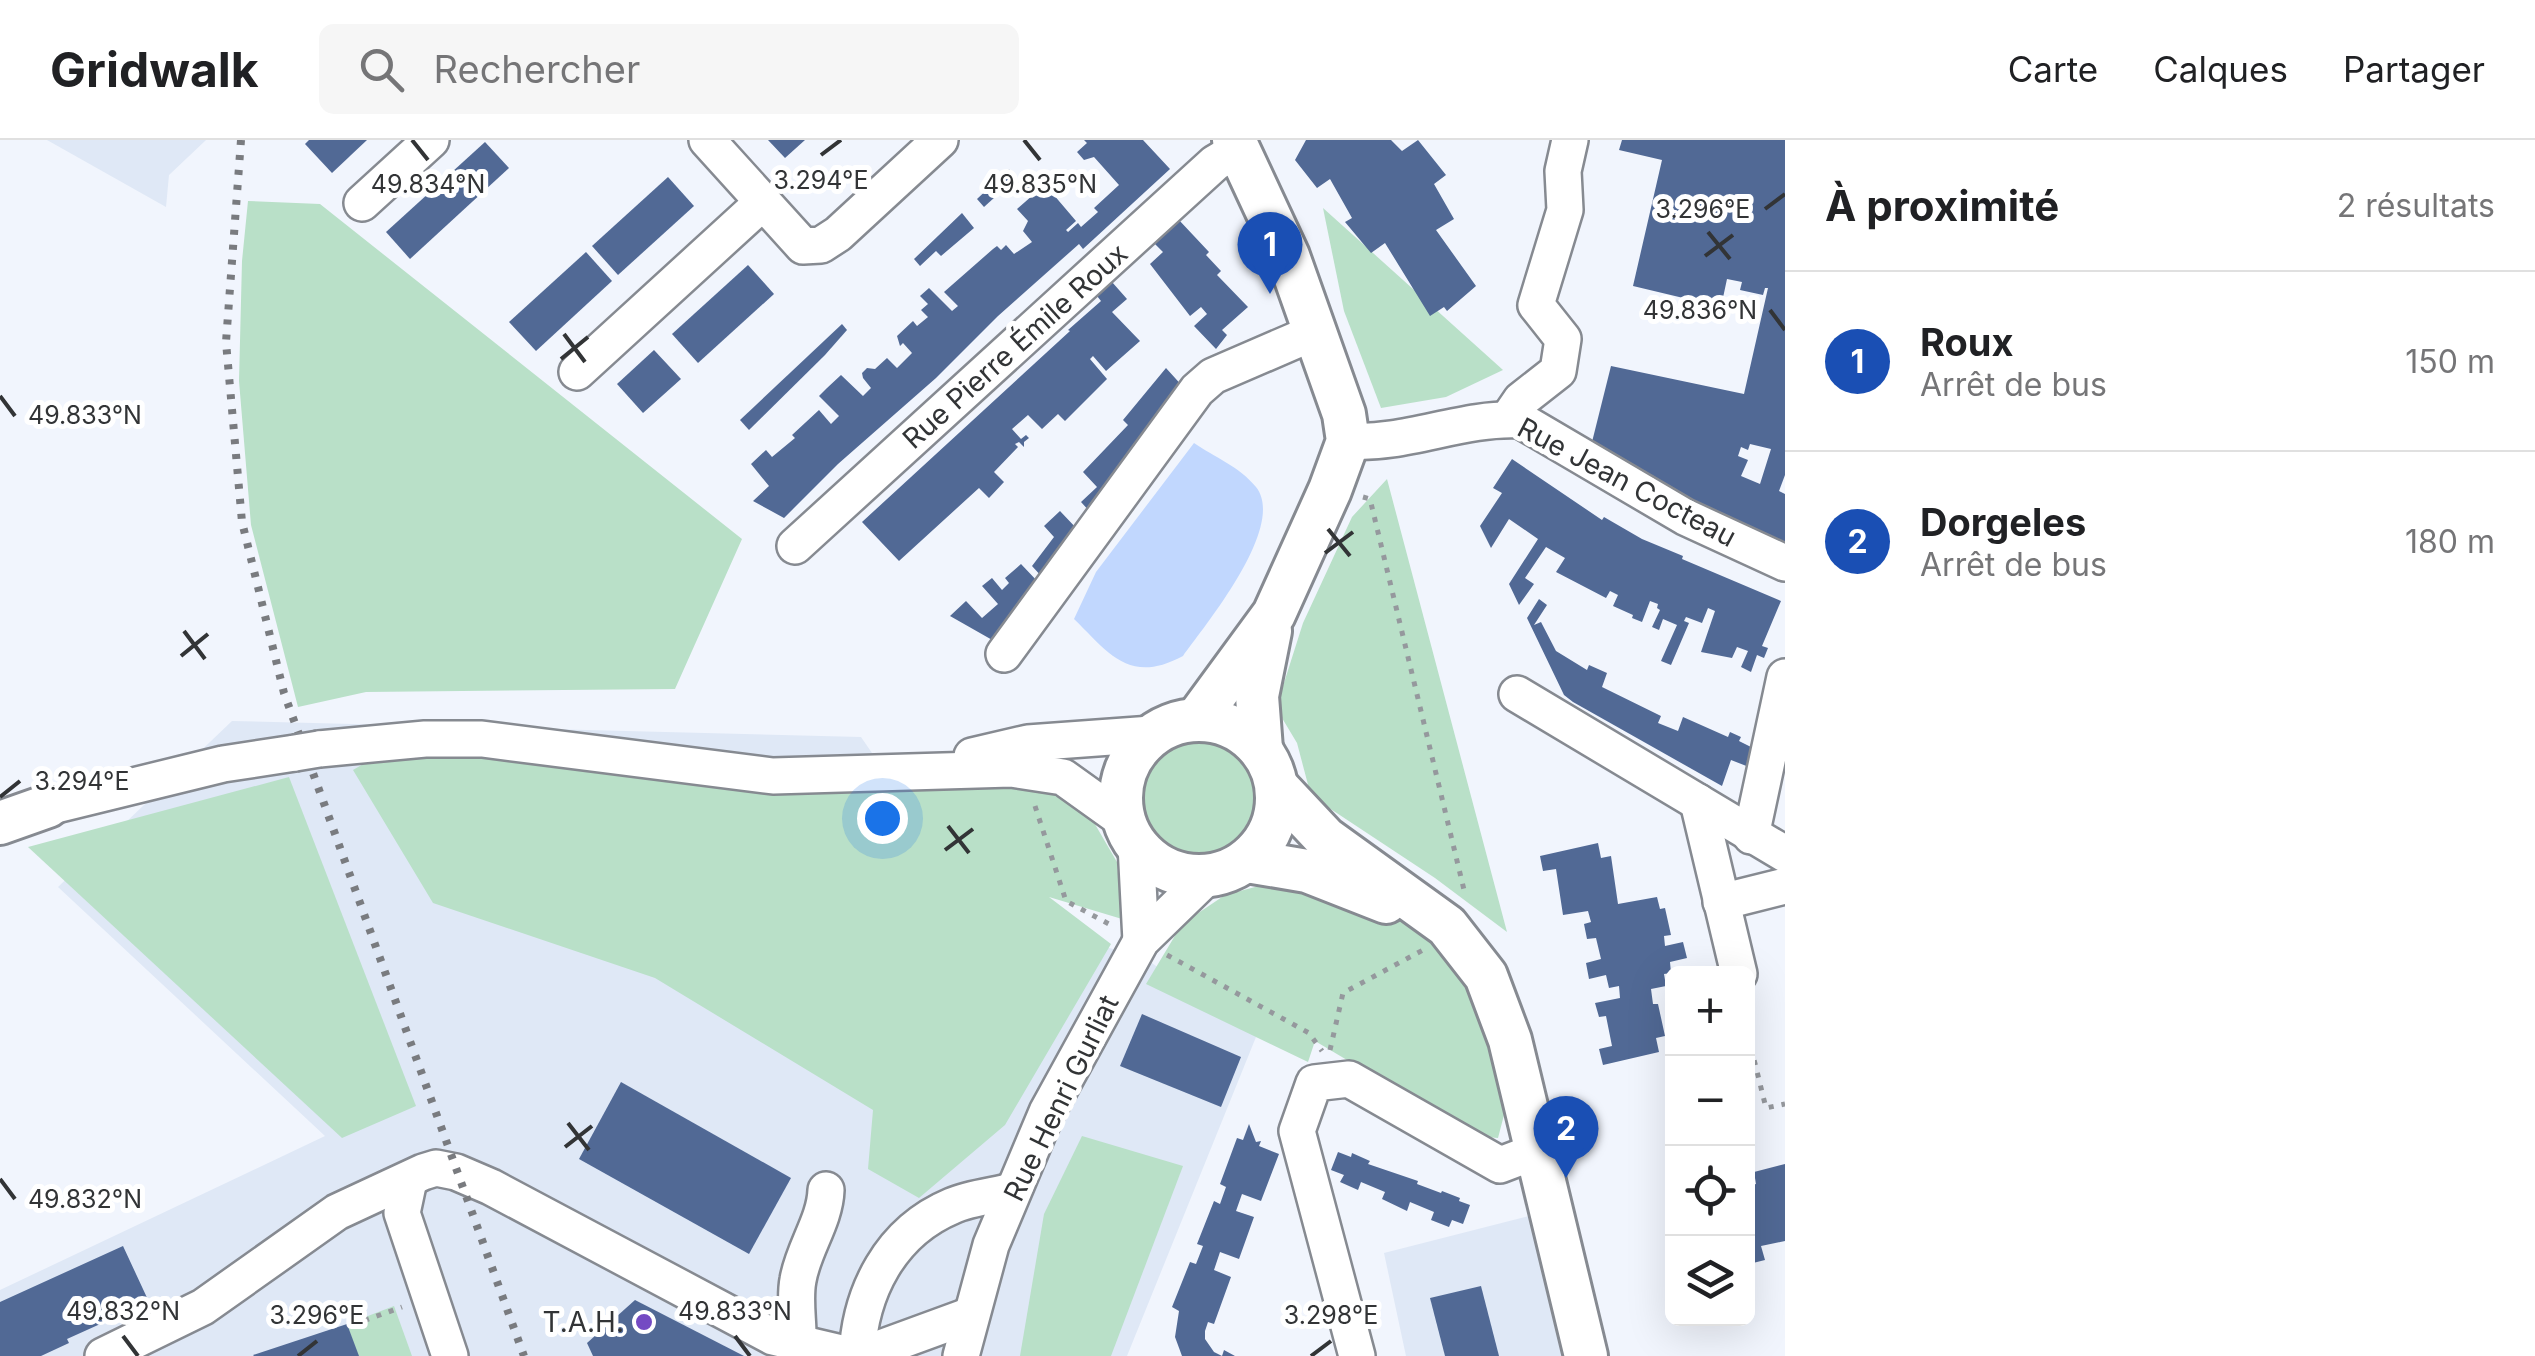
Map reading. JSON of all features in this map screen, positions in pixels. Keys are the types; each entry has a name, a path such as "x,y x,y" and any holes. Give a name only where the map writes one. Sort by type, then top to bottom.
{"main road":[{"path":"1198,719 1274,614 1348,441 1344,414 1288,256 1236,145"},
{"path":"1261,750 1257,696 1274,614"},
{"path":"1198,719 1222,722 1243,733 1261,750 1278,788 1276,816 1266,840 1247,861 1208,876 1181,874 1156,864 1130,833 1120,796 1124,773 1135,752 1152,734 1174,723 1198,719"},
{"path":"1278,788 1324,838 1446,926 1486,976 1510,1040 1586,1356"},
{"path":"0,819 48,806"},
{"path":"1247,861 1307,871 1446,926"}],"street":[{"path":"362,203 431,140"},
{"path":"707,140 803,246 821,245 838,234 940,140"},
{"path":"1508,420 1521,400 1558,371 1563,339 1536,305 1565,210 1563,171 1570,140"},
{"name":"Rue Pierre Émile Roux","path":"795,546 1236,145"},
{"path":"577,372 763,202"},
{"path":"1004,654 1197,390 1213,376 1316,332"},
{"name":"Rue Jean Cocteau","path":"1348,441 1376,443 1490,418 1520,420 1686,517 1785,563"},
{"path":"1751,836 1785,677"},
{"path":"1518,694 1785,854"},
{"path":"912,770 1028,743 1152,734"},
{"path":"48,806 222,764 409,740 482,738 773,776 1012,769 1063,778 1130,833 1141,941"},
{"path":"1698,802 1737,966"},
{"name":"Rue Henri Gurliat","path":"961,1356 991,1246 1047,1112 1141,941 1208,876"},
{"path":"1721,902 1785,886"},
{"path":"1357,1356 1298,1131 1314,1083 1349,1079 1500,1165 1537,1152"},
{"path":"103,1356 204,1306 337,1212 436,1168 474,1180 773,1338 857,1356 971,1315"},
{"path":"409,1180 402,1213 450,1356"},
{"path":"798,1344 796,1284 806,1248 826,1205 826,1190"},
{"path":"857,1356 866,1296 888,1256 916,1226 952,1205 1013,1191"}],"path":[{"path":"1753,1056 1766,1108 1785,1104"},
{"path":"352,1325 429,1297"}],"shaded area":[{"path":"47,140 206,140 169,175 166,207"},
{"path":"232,721 861,737 976,904 1149,961 1256,1037 1127,1356 0,1356 0,1290 325,1136 58,887"},
{"path":"1533,1215 1568,1356 1406,1356 1384,1253"}],"green space":[{"path":"248,201 320,204 742,539 675,689 366,692 298,707 251,525 239,381"},
{"path":"1323,208 1503,370 1446,397 1381,408 1344,311"},
{"path":"1387,479 1507,932 1435,878 1311,796 1297,743 1276,708 1303,623 1352,517"},
{"path":"1197,740 1229,749 1245,765 1254,797 1245,829 1229,845 1197,854 1165,845 1149,829 1140,797 1149,765 1165,749"},
{"path":"382,753 597,765 830,794 985,785 1055,787 1085,807 1117,862 1122,919 1049,897 1111,944 1005,1125 919,1198 868,1169 873,1110 655,978 433,903 353,770"},
{"path":"289,777 416,1106 342,1138 28,847"},
{"path":"1300,875 1409,923 1456,957 1501,1079 1504,1115 1498,1138 1475,1136 1315,1041 1308,1062 1146,984 1182,924 1225,895"},
{"path":"1082,1136 1183,1166 1111,1356 1020,1356 1044,1214"},
{"path":"394,1306 412,1356 358,1356 347,1324"}],"water":[{"path":"1194,443 1256,487 1263,504 1261,525 1240,574 1183,656 1164,664 1134,666 1110,653 1074,619 1096,572"}],"building":[{"path":"309,140 367,140 332,173 305,144"},
{"path":"768,140 805,140 785,158"},
{"path":"1084,140 1143,140 1170,169 1083,249 1079,244 998,316 784,518 753,501 769,486 751,464 766,450 772,457 819,410 831,424 839,416 819,396 827,388 841,375 863,396 871,388 862,373 867,368 875,369 887,358 897,368 912,353 903,343 900,346 897,336 913,321 917,326 928,317 921,310 928,304 920,296 929,288 952,311 958,306 944,292 993,249 997,246 1001,250 1006,245 1014,254 1032,242 1023,231 1028,221 1017,209 1033,195 1019,178 1027,171 1033,177 1036,174 1076,221 1068,232 1078,223 1081,227 1098,212 1094,208 1119,185 1094,157 1084,160 1077,152 1087,143"},
{"path":"1306,140 1391,140 1402,151 1418,140 1446,175 1434,184 1454,219 1436,230 1476,286 1447,311 1444,307 1430,316 1385,243 1371,253 1345,222 1352,218 1330,179 1317,188 1295,160"},
{"path":"1622,140 1785,140 1785,475 1779,491 1785,494 1785,544 1714,514 1591,446 1611,366 1744,394 1768,288 1763,295 1740,290 1742,282 1727,279 1721,307 1633,286 1662,160 1619,150","holes":["1750,444 1771,449 1760,484 1741,476 1748,460 1738,456 1741,447 1748,450"]},
{"path":"485,142 509,168 410,259 386,232"},
{"path":"1009,169 1017,177 984,207 977,199"},
{"path":"668,177 694,206 618,275 592,246"},
{"path":"962,213 974,228 941,256 936,251 920,266 914,259"},
{"path":"1178,219 1209,252 1206,255 1221,271 1217,275 1248,307 1222,330 1227,335 1216,349 1194,326 1207,314 1201,307 1190,316 1150,264 1163,252 1153,242"},
{"path":"586,252 612,281 536,351 509,322"},
{"path":"748,265 774,294 698,363 672,334"},
{"path":"1112,282 1127,299 1112,312 1140,341 1106,371 1093,356 1090,359 1107,379 1065,421 1058,414 1042,429 1028,415 1012,429 1021,439 1026,435 1029,438 1024,447 1019,442 1015,444 1018,447 994,472 1004,482 989,498 979,488 899,561 862,522 1070,331 1101,301 1097,296"},
{"path":"842,324 847,330 749,430 740,420"},
{"path":"654,350 681,379 643,413 617,384"},
{"path":"1166,368 1185,389 1091,513 1081,502 1097,487 1083,472 1128,425 1123,420"},
{"path":"1512,459 1602,520 1604,517 1683,556 1682,559 1781,601 1762,646 1768,648 1764,658 1757,655 1751,672 1741,667 1748,651 1737,647 1732,658 1701,652 1715,611 1708,608 1702,623 1686,617 1684,621 1689,623 1671,665 1661,661 1677,625 1663,619 1659,630 1652,627 1660,610 1658,604 1650,601 1642,622 1632,618 1633,615 1613,606 1618,595 1610,591 1606,598 1556,572 1565,558 1546,547 1525,578 1534,584 1519,605 1509,584 1538,539 1509,519 1491,548 1480,526 1502,493 1493,488"},
{"path":"1060,511 1078,530 1043,578 1032,566 1054,537 1044,526"},
{"path":"1021,564 1039,583 994,641 950,616 966,601 982,618 998,604 982,586 992,578 1002,590 1009,583 1005,578"},
{"path":"1539,599 1547,605 1534,625 1541,622 1556,651 1587,670 1589,665 1607,673 1602,687 1661,716 1658,723 1678,731 1683,717 1728,737 1730,732 1741,737 1739,741 1753,748 1749,767 1731,760 1722,786 1564,695 1527,618"},
{"path":"1598,843 1601,858 1611,856 1618,904 1657,897 1660,909 1665,908 1671,935 1664,936 1665,946 1683,942 1687,958 1665,966 1665,986 1651,989 1665,1036 1656,1038 1659,1052 1603,1065 1599,1049 1612,1046 1606,1016 1599,1017 1595,1003 1620,998 1619,986 1609,988 1606,975 1589,979 1586,963 1601,959 1596,938 1587,939 1584,924 1591,922 1588,911 1563,915 1556,869 1543,871 1540,856"},
{"path":"1142,1014 1241,1057 1221,1107 1120,1066"},
{"path":"621,1082 791,1178 749,1254 579,1159"},
{"path":"1249,1124 1256,1142 1261,1141 1259,1146 1279,1154 1261,1201 1242,1194 1236,1211 1254,1217 1239,1259 1220,1252 1214,1270 1231,1277 1214,1324 1208,1322 1205,1331 1205,1339 1222,1356 1182,1356 1175,1337 1179,1311 1172,1307 1190,1262 1196,1264 1203,1246 1197,1244 1214,1201 1220,1204 1226,1187 1220,1184 1237,1138 1243,1140"},
{"path":"1338,1152 1351,1157 1352,1153 1370,1161 1368,1164 1460,1198 1459,1201 1470,1205 1463,1224 1452,1220 1449,1227 1431,1220 1434,1212 1410,1202 1407,1211 1382,1199 1385,1192 1361,1182 1358,1190 1340,1182 1344,1175 1331,1170"},
{"path":"1785,1164 1785,1241 1761,1246 1765,1260 1755,1262 1756,1184 1755,1172"},
{"path":"123,1246 149,1302 67,1339 69,1343 41,1356 0,1356 0,1302"},
{"path":"1481,1286 1499,1356 1445,1356 1430,1298"},
{"name":"T.A.H.","path":"635,1300 744,1356 593,1356 587,1343"},
{"path":"347,1324 359,1356 253,1355"}],"railway":[{"path":"241,140 226,342 242,522 284,693 524,1356"}],"place":[{"name":"Roux","path":"1270,294"},
{"name":"Dorgeles","path":"1566,1178"},
{"name":"T.A.H.","path":"644,1322"}]}
